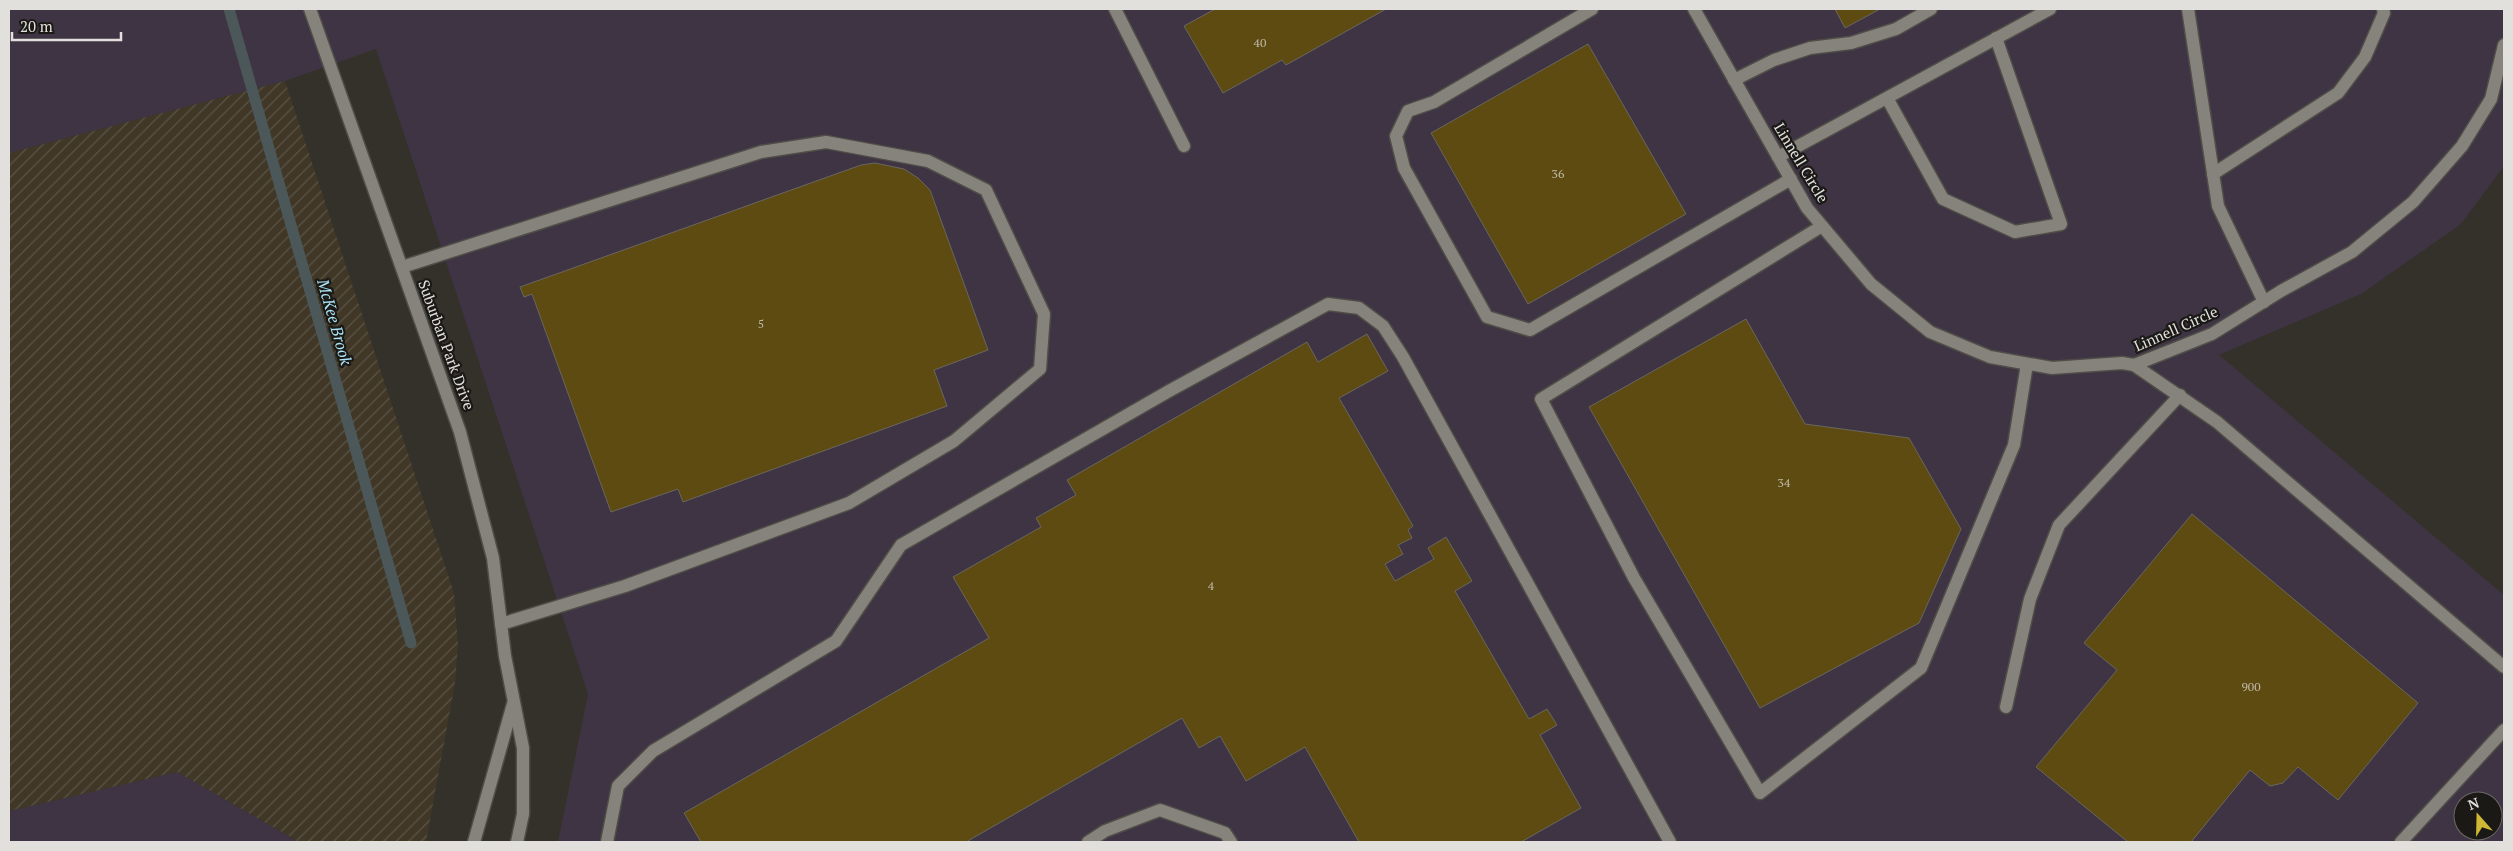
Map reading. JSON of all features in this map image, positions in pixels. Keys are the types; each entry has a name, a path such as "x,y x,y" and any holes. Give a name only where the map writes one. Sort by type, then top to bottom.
{"street":[{"name":"Suburban Park Drive","path":"310,9 460,432 493,558 501,624 522,748 524,814 517,842"},
{"path":"1115,9 1184,146"},
{"path":"1592,9 1434,102 1408,111 1396,136 1404,168 1487,317 1530,330 1791,179"},
{"name":"Linnell Circle","path":"1694,9 1808,208 1871,284 1930,332 1990,357 2052,368 2122,363 2134,365 2212,334 2352,252 2413,202 2462,146 2491,99 2504,45"},
{"path":"1734,80 1774,60 1810,48 1851,43 1896,29 1931,9"},
{"path":"1778,157 2050,9"},
{"path":"2188,9 2218,206 2264,302"},
{"path":"2213,174 2338,94 2365,57 2384,9"},
{"path":"1887,98 1943,199 2015,232 2061,224 1996,38"},
{"path":"402,268 761,152 826,142 928,161 986,190 1044,314 1040,369 954,440 849,503 625,586 501,624"},
{"path":"1822,226 1541,399 1634,578 1760,793 1921,668 2014,445 2027,364"},
{"path":"607,842 618,786 653,751 836,641 901,545 1169,391 1328,304 1360,308 1383,326 1402,357 1670,842"},
{"path":"2134,365 2217,422 2504,667"},
{"path":"2006,708 2030,598 2059,525 2180,395"},
{"name":"Suburban Park Drive","path":"474,842 514,702"},
{"path":"2401,842 2504,730"},
{"path":"1088,842 1105,831 1160,810 1225,833 1231,842"}],"shaded area":[{"path":"9,9 2504,9 2504,166 2461,224 2361,294 2219,355 2504,595 2504,842 558,842 588,694 376,49 285,81 9,153"},
{"path":"285,81 454,593 458,644 455,683 426,842 299,842 177,772 9,811 9,153"},
{"path":"177,772 299,842 9,842 9,811"}],"building":[{"path":"1215,9 1386,9 1286,65 1282,60 1223,93 1184,26"},
{"path":"1835,9 1880,9 1845,28"},
{"path":"1588,44 1686,214 1528,304 1431,133"},
{"path":"875,163 904,169 918,178 930,190 988,350 934,370 947,406 683,502 678,489 611,512 532,294 524,297 520,287 861,165"},
{"path":"1746,319 1805,424 1909,438 1961,529 1919,623 1760,708 1589,407"},
{"path":"1367,334 1388,371 1339,398 1413,526 1408,530 1412,538 1398,545 1403,554 1385,564 1395,581 1434,559 1428,548 1446,537 1472,581 1455,591 1529,719 1547,709 1557,725 1540,735 1581,808 1521,842 1359,842 1305,747 1246,781 1220,736 1199,748 1182,718 966,842 701,842 684,813 989,638 953,577 1041,527 1036,518 1076,495 1067,480 1307,342 1318,362"},
{"path":"2192,514 2418,703 2338,800 2298,767 2283,783 2270,786 2250,770 2191,842 2128,842 2036,767 2117,670 2084,643"}],"waterway":[{"name":"McKee Brook","path":"229,9 411,643"}]}
